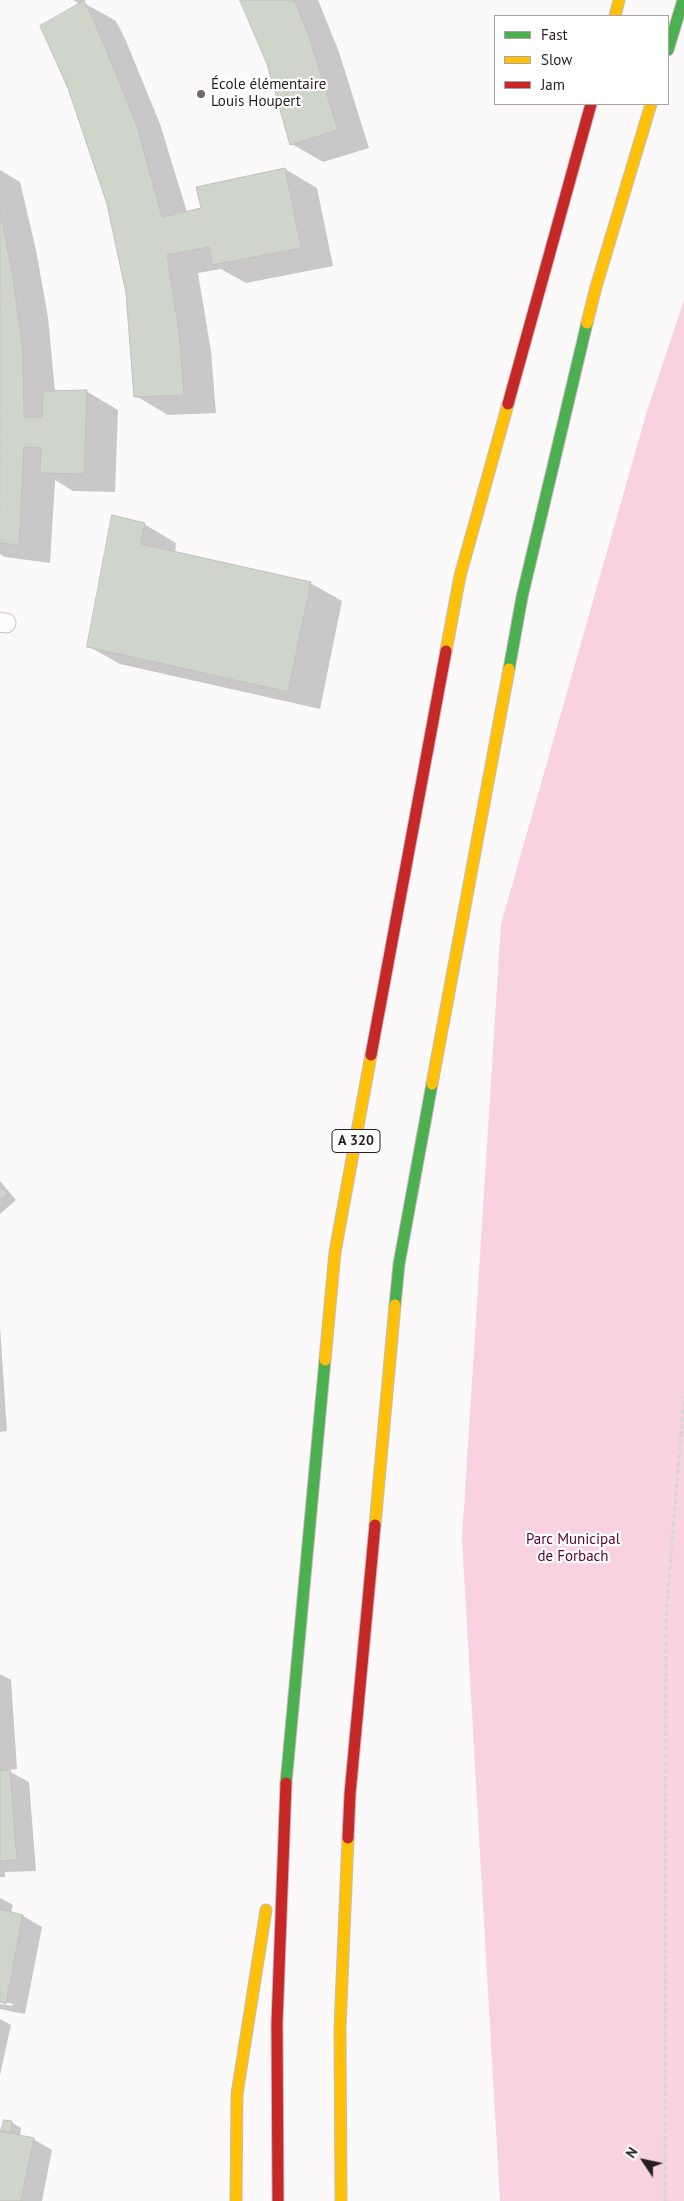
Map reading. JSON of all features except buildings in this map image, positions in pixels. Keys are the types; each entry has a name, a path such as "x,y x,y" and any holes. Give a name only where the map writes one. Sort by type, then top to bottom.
{"highway":[{"path":"615,15 619,0"},
{"path":"669,47 683,0"},
{"name":"A 320","path":"278,2201 277,2023 285,1792 335,1252 460,576 590,105"},
{"path":"341,2201 340,2028 350,1794 399,1264 522,597 596,287 651,105"},
{"path":"271,1880 285,1792"},
{"path":"236,2201 237,2094 268,1899"}],"path":[{"path":"665,2201 666,1616 684,1397"}],"green space":[{"name":"Parc Municipal de Forbach","path":"684,300 684,2201 500,2201 462,1539 501,924 647,411"}],"traffic: fast":[{"path":"669,47 683,0"},
{"path":"509,669 522,597 587,323"},
{"path":"395,1305 399,1264 432,1084"},
{"path":"286,1783 325,1360"}],"traffic: slow":[{"path":"615,15 619,0"},
{"path":"587,323 651,105"},
{"path":"446,651 460,576 508,404"},
{"path":"432,1084 509,669"},
{"path":"325,1360 335,1252 371,1055"},
{"path":"375,1525 395,1305"},
{"path":"341,2201 340,2028 348,1838"},
{"path":"236,2201 237,2094 266,1910"}],"traffic: jam":[{"path":"508,404 591,105"},
{"path":"371,1055 446,651"},
{"path":"348,1838 350,1794 375,1525"},
{"path":"278,2201 277,2023 286,1783"}],"place":[{"name":"École élémentaire Louis Houpert","path":"201,94"}]}
